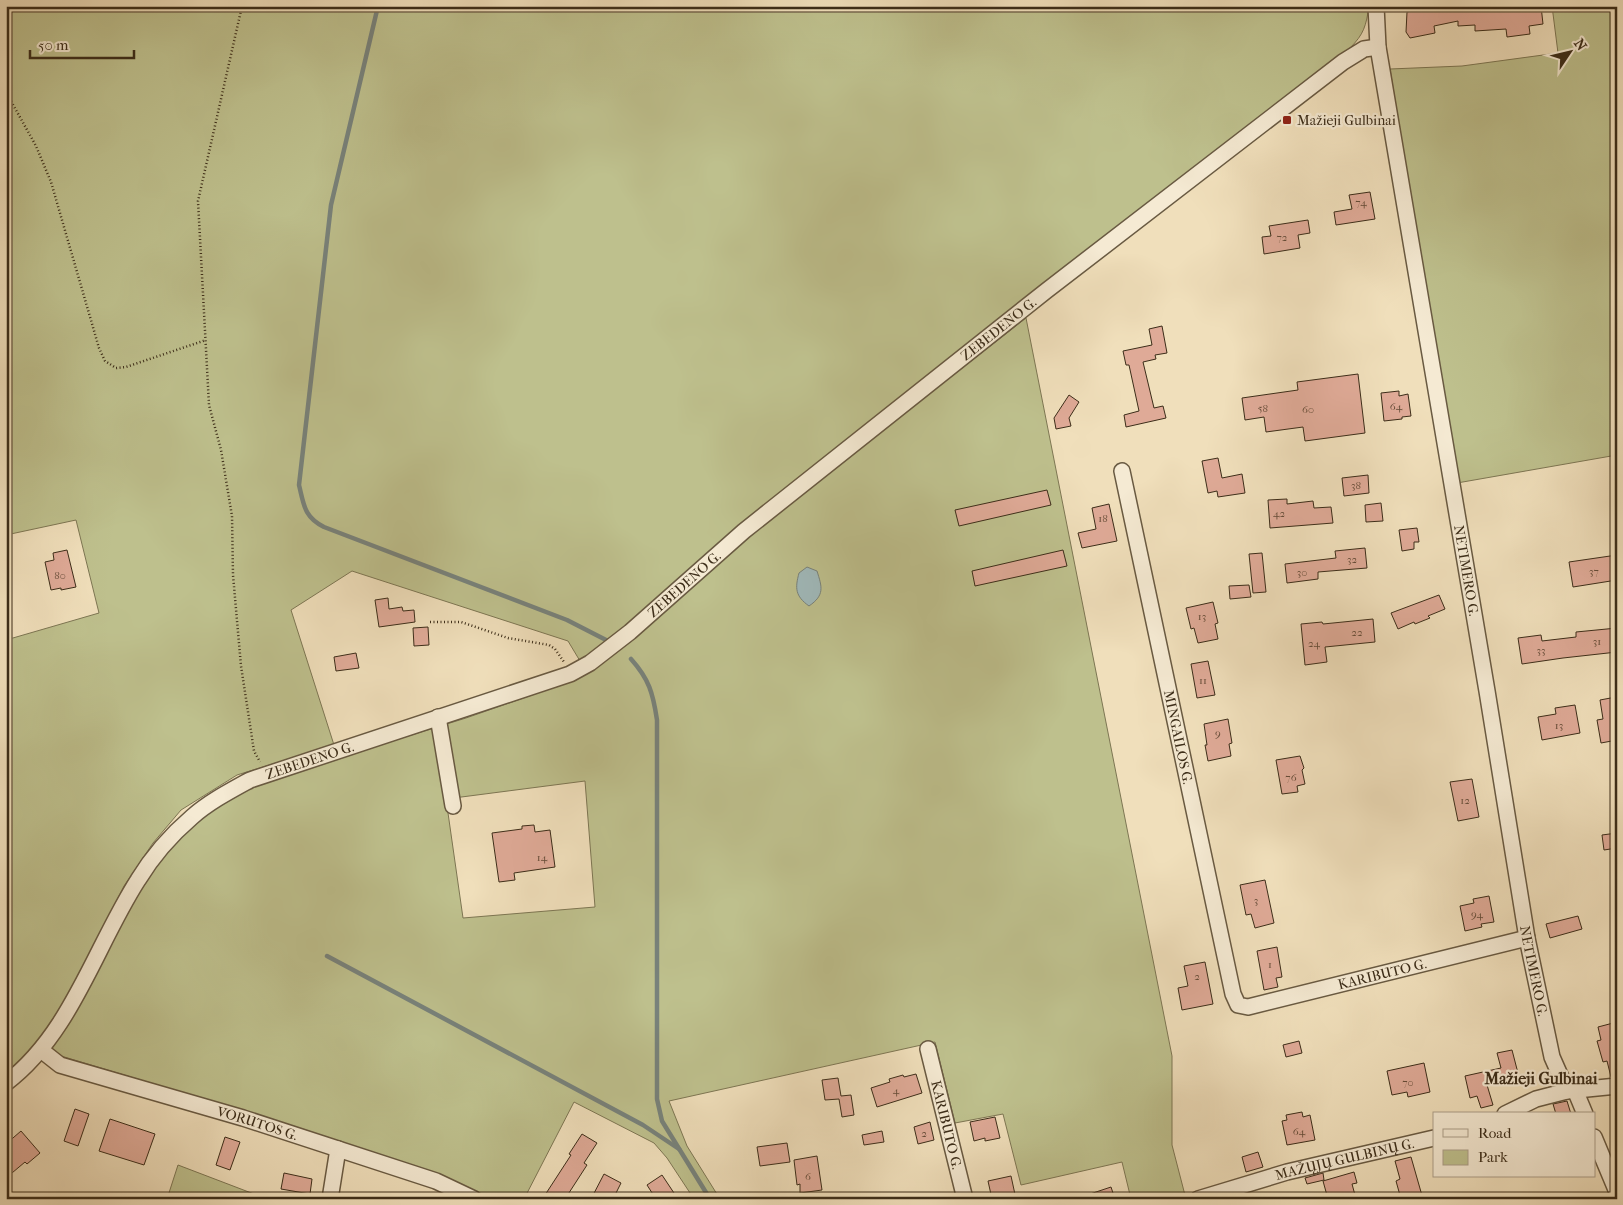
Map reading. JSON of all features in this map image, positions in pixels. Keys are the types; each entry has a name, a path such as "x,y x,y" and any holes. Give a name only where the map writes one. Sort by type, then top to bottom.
{"street":[{"name":"NETIMERO G.","path":"1376,6 1378,47 1527,938 1552,1057 1584,1112"},
{"name":"ZEBEDENO G.","path":"6,1084 20,1073 41,1050 62,1018 138,880 170,838 193,816 223,795 250,780 570,674 590,663 630,632 744,532 1046,291 1343,62 1364,49 1378,47"},
{"name":"MINGAILOS G.","path":"1122,470 1233,994 1238,1004"},
{"path":"438,718 453,806"},
{"name":"KARIBUTO G.","path":"1238,1004 1248,1007 1527,938"},
{"name":"KARIBUTO G.","path":"928,1049 965,1199"},
{"name":"VORUTOS G.","path":"41,1050 60,1065 233,1115 436,1181 474,1199"},
{"path":"1509,1112 1536,1099 1571,1090 1617,1086"},
{"name":"MAŽŲJŲ GULBINŲ G.","path":"1198,1199 1250,1192 1287,1172 1433,1138"},
{"path":"1596,1142 1617,1192"},
{"path":"330,1199 338,1149"}],"path":[{"path":"242,6 198,201 209,405 221,450 232,516 233,575 241,666 254,751 266,774"},
{"path":"6,92 36,146 51,182 99,348 105,360 116,368 126,367 206,340"},
{"path":"430,622 461,622 508,638 549,645 559,652 570,674"}],"green space":[{"path":"6,6 1369,6 1364,29 1350,48 757,513 608,641 580,661 568,641 352,571 291,610 334,745 237,775 181,810 153,843 124,886 67,1002 13,1075 6,1080 6,640 99,613 76,520 6,535"},
{"path":"1552,6 1617,6 1617,455 1457,483 1390,69 1462,66 1558,53"},
{"path":"1026,318 1172,1056 1172,1145 1186,1199 1131,1199 1122,1162 1021,1185 1003,1114 955,1123 935,1042 669,1101 687,1146 720,1199 694,1199 667,1158 654,1143 574,1102 524,1199 490,1199 257,1115 61,1056 52,1048 149,875 182,833 227,797 283,775 466,718 535,694 611,656 735,547","holes":["585,781 595,907 463,918 446,799"]},
{"path":"178,1165 254,1194 253,1199 167,1199"}],"water":[{"path":"807,567 817,571 821,586 818,598 809,606 801,599 797,591 799,573"}],"building":[{"path":"1421,6 1439,6 1439,8 1489,6 1489,10 1521,6 1541,6 1543,24 1529,26 1530,34 1507,37 1506,29 1475,31 1475,25 1458,26 1458,21 1434,26 1435,33 1410,38 1406,32 1407,12 1421,9"},
{"path":"1370,192 1375,219 1336,225 1334,212 1352,209 1349,195"},
{"path":"1308,220 1310,233 1298,235 1300,248 1264,254 1262,237 1271,236 1269,226"},
{"path":"1162,326 1167,353 1155,355 1156,359 1143,362 1154,408 1163,406 1166,418 1126,427 1124,415 1139,411 1129,365 1126,365 1123,351 1152,345 1149,329"},
{"path":"1358,374 1365,433 1305,441 1303,427 1266,432 1264,417 1245,420 1242,398 1298,390 1297,382"},
{"path":"1399,391 1399,396 1408,394 1411,416 1384,421 1381,393"},
{"path":"1069,395 1079,402 1069,418 1071,426 1056,429 1054,418"},
{"path":"1218,458 1222,478 1242,474 1245,493 1218,497 1217,491 1208,493 1202,461"},
{"path":"1368,475 1369,493 1344,496 1342,478"},
{"path":"1047,490 1051,505 959,526 955,510"},
{"path":"1287,499 1287,504 1313,501 1314,508 1331,507 1333,523 1270,528 1268,500"},
{"path":"1381,503 1383,521 1366,522 1365,505"},
{"path":"1109,504 1117,541 1082,548 1078,533 1096,529 1092,508"},
{"path":"1417,528 1419,542 1414,542 1414,549 1402,551 1399,530"},
{"path":"1365,548 1367,568 1318,572 1318,579 1287,583 1285,564 1336,558 1335,551"},
{"path":"67,550 76,587 51,590 45,562 54,560 53,553"},
{"path":"1063,550 1067,566 975,586 972,571"},
{"path":"1262,553 1266,592 1253,593 1249,554"},
{"path":"1617,555 1617,580 1573,587 1569,562"},
{"path":"1249,585 1251,597 1230,599 1229,586"},
{"path":"1439,595 1445,609 1428,616 1430,618 1398,629 1391,613"},
{"path":"388,598 389,609 402,607 403,611 414,610 415,622 379,627 375,600"},
{"path":"1213,602 1218,623 1215,624 1218,639 1198,643 1194,628 1191,629 1186,608"},
{"path":"1373,619 1375,642 1325,647 1327,662 1305,665 1301,624 1322,622 1323,624"},
{"path":"428,627 429,645 414,646 413,628"},
{"path":"1617,628 1617,652 1522,664 1518,638 1541,635 1542,641 1576,637 1576,632"},
{"path":"356,653 359,668 336,671 334,657"},
{"path":"1208,661 1215,695 1197,698 1191,664"},
{"path":"1616,697 1617,740 1601,743 1597,720 1603,719 1600,700"},
{"path":"1575,705 1580,733 1542,740 1538,717 1556,714 1555,708"},
{"path":"1228,719 1232,743 1229,744 1231,756 1208,761 1204,724"},
{"path":"1300,756 1304,768 1302,770 1305,784 1297,786 1298,792 1282,794 1276,760"},
{"path":"1472,779 1479,817 1458,821 1450,782"},
{"path":"534,825 535,832 550,830 555,867 514,873 515,880 499,882 492,833 522,829 522,826"},
{"path":"1617,833 1617,848 1604,850 1602,835"},
{"path":"1265,880 1274,923 1255,928 1251,914 1246,915 1240,885"},
{"path":"1489,896 1494,922 1481,924 1482,927 1465,931 1460,906 1474,903 1473,899"},
{"path":"1578,916 1582,929 1550,938 1546,924"},
{"path":"1277,947 1282,977 1276,978 1278,987 1264,990 1257,951"},
{"path":"1205,962 1213,1004 1182,1010 1178,988 1188,986 1184,966"},
{"path":"1617,1022 1617,1077 1611,1077 1607,1061 1603,1062 1597,1041 1601,1040 1598,1027"},
{"path":"1299,1041 1302,1053 1286,1057 1283,1045"},
{"path":"1512,1050 1519,1077 1487,1085 1493,1105 1481,1108 1477,1096 1470,1098 1465,1076 1501,1068 1497,1053"},
{"path":"1424,1063 1430,1092 1408,1097 1407,1092 1392,1095 1387,1071"},
{"path":"916,1074 922,1093 877,1107 871,1088 890,1082 889,1079"},
{"path":"838,1078 841,1096 851,1095 854,1115 842,1117 839,1099 825,1100 822,1080"},
{"path":"1567,1101 1570,1112 1555,1112 1553,1104"},
{"path":"75,1109 89,1114 78,1146 64,1141"},
{"path":"1302,1112 1303,1117 1310,1115 1315,1140 1287,1145 1282,1121 1287,1120 1286,1115"},
{"path":"995,1117 1000,1138 985,1141 985,1138 974,1141 970,1122"},
{"path":"110,1119 155,1134 144,1165 99,1151"},
{"path":"930,1122 934,1140 918,1144 914,1127"},
{"path":"21,1131 40,1153 27,1164 25,1162 6,1178 6,1144"},
{"path":"882,1131 884,1142 864,1145 862,1135"},
{"path":"582,1134 597,1143 584,1163 587,1165 565,1199 551,1199 545,1195"},
{"path":"225,1137 240,1142 230,1170 216,1165"},
{"path":"787,1143 790,1162 760,1166 757,1147"},
{"path":"1258,1152 1263,1167 1246,1172 1242,1157"},
{"path":"817,1156 822,1190 800,1193 800,1184 797,1185 794,1160"},
{"path":"1411,1157 1423,1199 1401,1199 1396,1181 1400,1179 1395,1161"},
{"path":"1354,1172 1357,1183 1352,1184 1355,1195 1342,1199 1328,1199 1323,1181"},
{"path":"284,1173 312,1179 310,1194 281,1189"},
{"path":"1323,1173 1324,1180 1307,1184 1305,1178"},
{"path":"604,1174 621,1183 613,1199 591,1199"},
{"path":"662,1175 678,1199 656,1199 647,1185"},
{"path":"1011,1176 1016,1199 992,1199 988,1181"},
{"path":"1111,1187 1115,1199 1081,1199 1081,1197"}],"waterway":[{"path":"378,6 331,205 299,485 306,510 312,519 324,527 567,620 608,641"},
{"path":"631,659 642,673 649,687 657,720 657,1099 662,1121 710,1199"},
{"path":"327,956 643,1125 679,1149"}],"place":[{"name":"Mažieji Gulbinai","path":"1287,120"}],"district":[{"name":"Mažieji Gulbinai","path":"1541,1078"}]}
